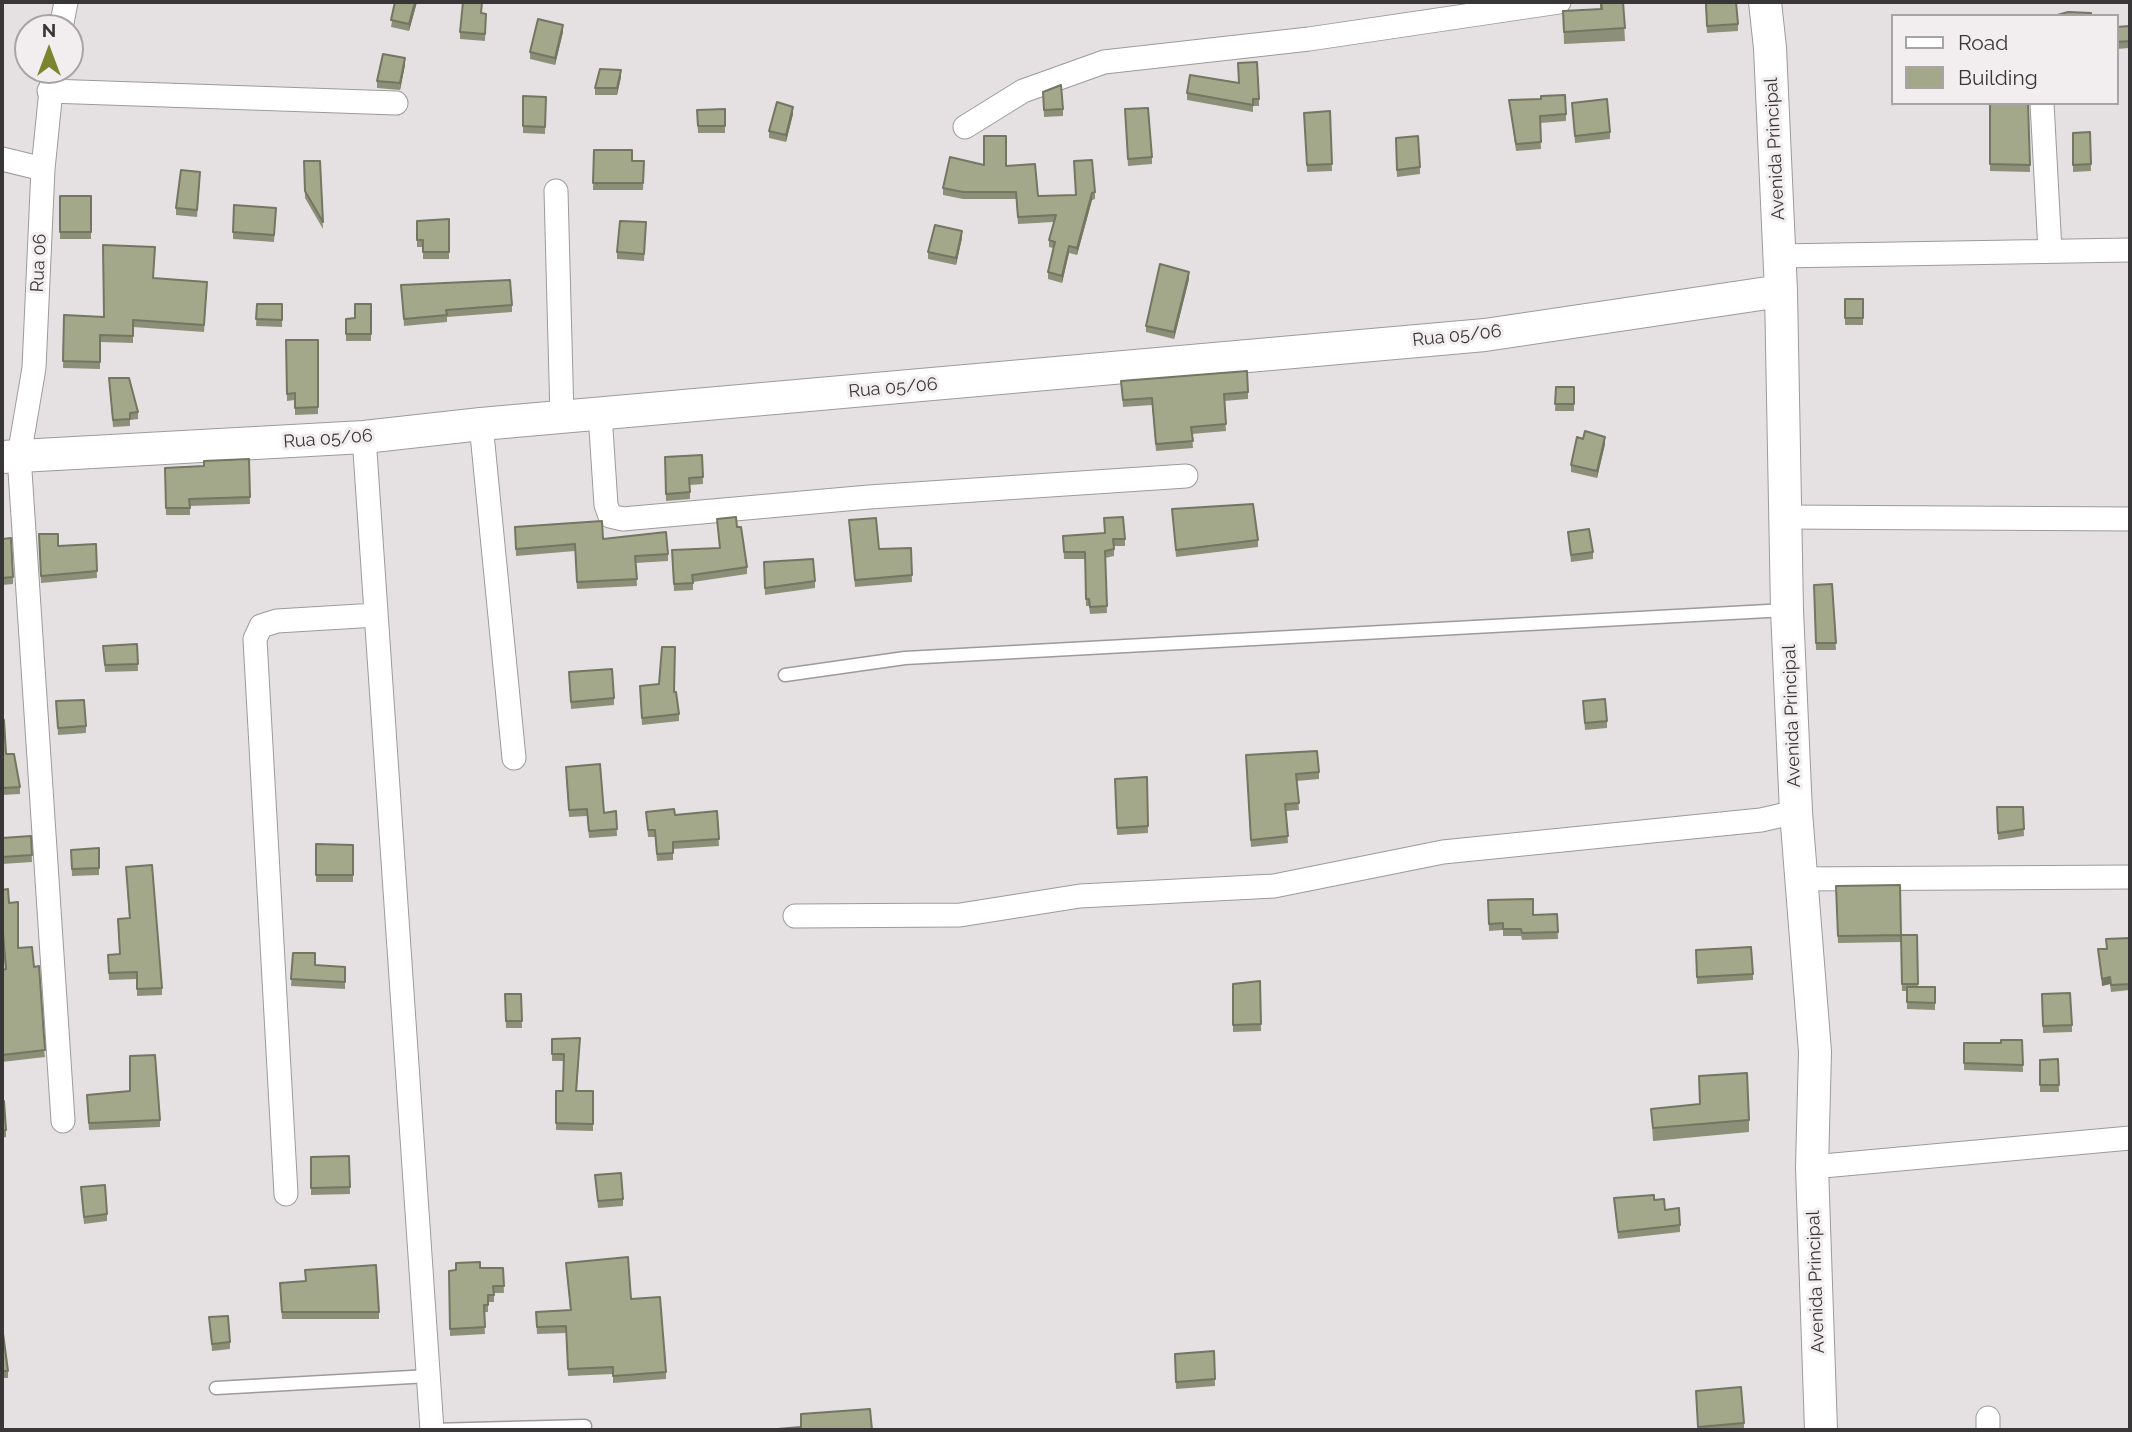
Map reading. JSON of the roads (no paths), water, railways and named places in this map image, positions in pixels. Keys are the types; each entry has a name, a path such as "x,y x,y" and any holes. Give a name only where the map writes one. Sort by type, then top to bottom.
{"street":[{"path":"965,127 1023,91 1104,62 1309,38 1559,2"},
{"name":"Avenida Principal","path":"1765,2 1770,48 1781,291 1787,610 1796,812 1815,1052 1812,1167 1821,1430"},
{"path":"84,82 397,103"},
{"name":"Rua 06","path":"51,84 43,169 34,368 10,456 63,1121"},
{"path":"2042,105 2050,251"},
{"path":"2,159 43,169"},
{"path":"556,191 562,417"},
{"path":"1779,256 2130,250"},
{"name":"Rua 05/06","path":"10,456 364,437 481,424 1485,335 1781,291"},
{"path":"600,414 606,505 610,516 624,519 869,497 1186,475"},
{"path":"481,424 514,758"},
{"path":"364,437 432,1430"},
{"path":"1785,517 2130,519"},
{"path":"286,1194 256,639 261,626 277,621 376,615"},
{"path":"795,916 960,915 1080,896 1274,886 1443,852 1761,820 1796,812"},
{"path":"1800,878 2130,877"},
{"path":"1812,1167 2130,1138"}],"lane":[{"path":"785,675 905,658 1787,610"},
{"path":"216,1388 429,1376"},
{"path":"432,1430 585,1426"}]}
